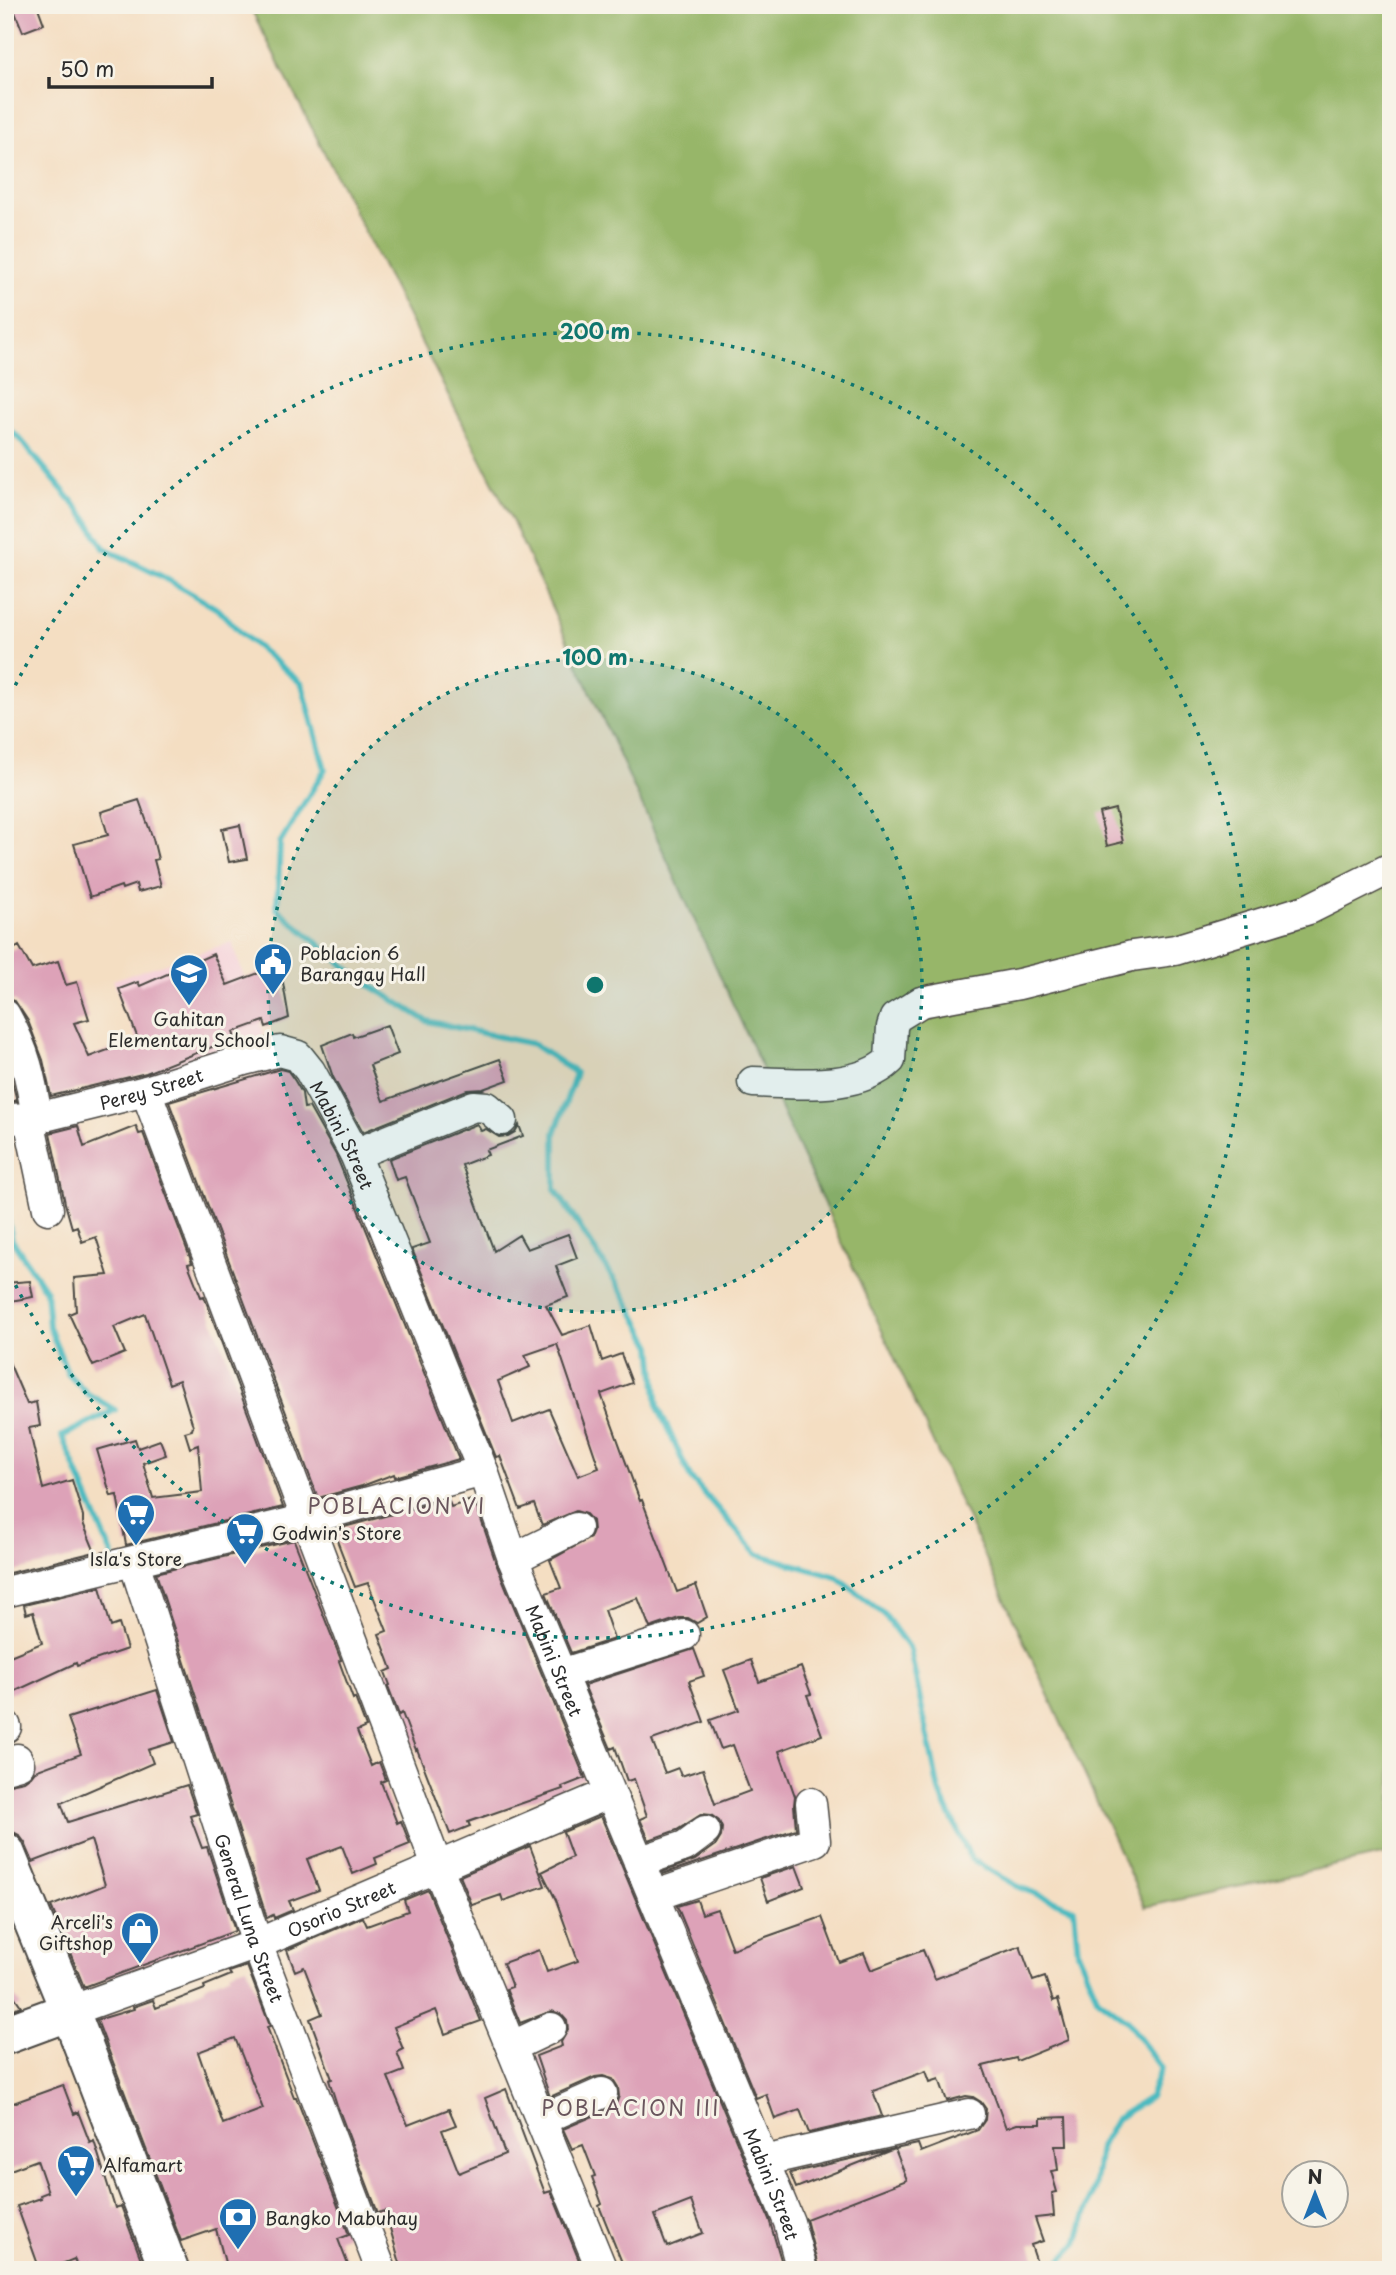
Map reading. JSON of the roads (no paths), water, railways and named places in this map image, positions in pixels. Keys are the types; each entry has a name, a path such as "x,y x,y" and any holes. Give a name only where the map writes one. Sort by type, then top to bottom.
{"main road":[{"path":"5,1852 70,2011 169,2270"},
{"path":"5,2035 70,2011"}],"street":[{"path":"753,1082 816,1083 860,1078 879,1071 890,1060 895,1018 921,1002 1019,984 1105,962 1175,950 1309,909 1391,868"},
{"path":"5,1015 21,1044 31,1076 20,1119 48,1209"},
{"name":"Perey Street","path":"20,1119 146,1091 244,1059 280,1051 298,1056"},
{"name":"Mabini Street","path":"298,1056 310,1071 355,1154 483,1471 513,1559 789,2222 802,2270"},
{"path":"146,1091 437,1866 603,2270"},
{"path":"355,1154 474,1106 486,1107 502,1120"},
{"path":"5,1592 307,1519 483,1471"},
{"path":"513,1559 576,1528"},
{"name":"General Luna Street","path":"134,1562 257,1944 381,2270"},
{"path":"561,1674 684,1635"},
{"name":"Osorio Street","path":"70,2011 257,1944 610,1793"},
{"path":"653,1896 815,1842 811,1803"},
{"path":"639,1862 685,1846 705,1831"},
{"path":"511,2048 551,2028"},
{"path":"541,2120 602,2093"},
{"path":"763,2161 969,2114"}],"waterway":[{"path":"5,426 19,438 86,518 104,548 163,577 219,610 242,634 302,684 325,769 280,843 277,909 360,979 427,1021 533,1044 576,1073 555,1133 555,1189 622,1292 652,1346 658,1407 690,1477 757,1554 837,1577 884,1614 910,1650 939,1791 971,1859 1017,1886 1074,1909 1078,1952 1098,1999 1127,2021 1161,2068 1150,2097 1116,2119 1100,2147 1094,2189 1077,2243 1051,2270"},
{"path":"5,1203 12,1240 46,1291 49,1327 68,1374 88,1394 115,1410 62,1436 113,1557"}],"place":[{"name":"Poblacion 6 Barangay Hall","path":"273,996"},
{"name":"Gahitan Elementary School","path":"189,1007"},
{"name":"Isla's Store","path":"136,1547"},
{"name":"Godwin's Store","path":"245,1566"},
{"name":"Arceli's Giftshop","path":"140,1965"},
{"name":"Alfamart","path":"76,2198"},
{"name":"Bangko Mabuhay","path":"238,2251"}],"district":[{"name":"POBLACION VI","path":"397,1505"},
{"name":"POBLACION III","path":"631,2107"}]}
